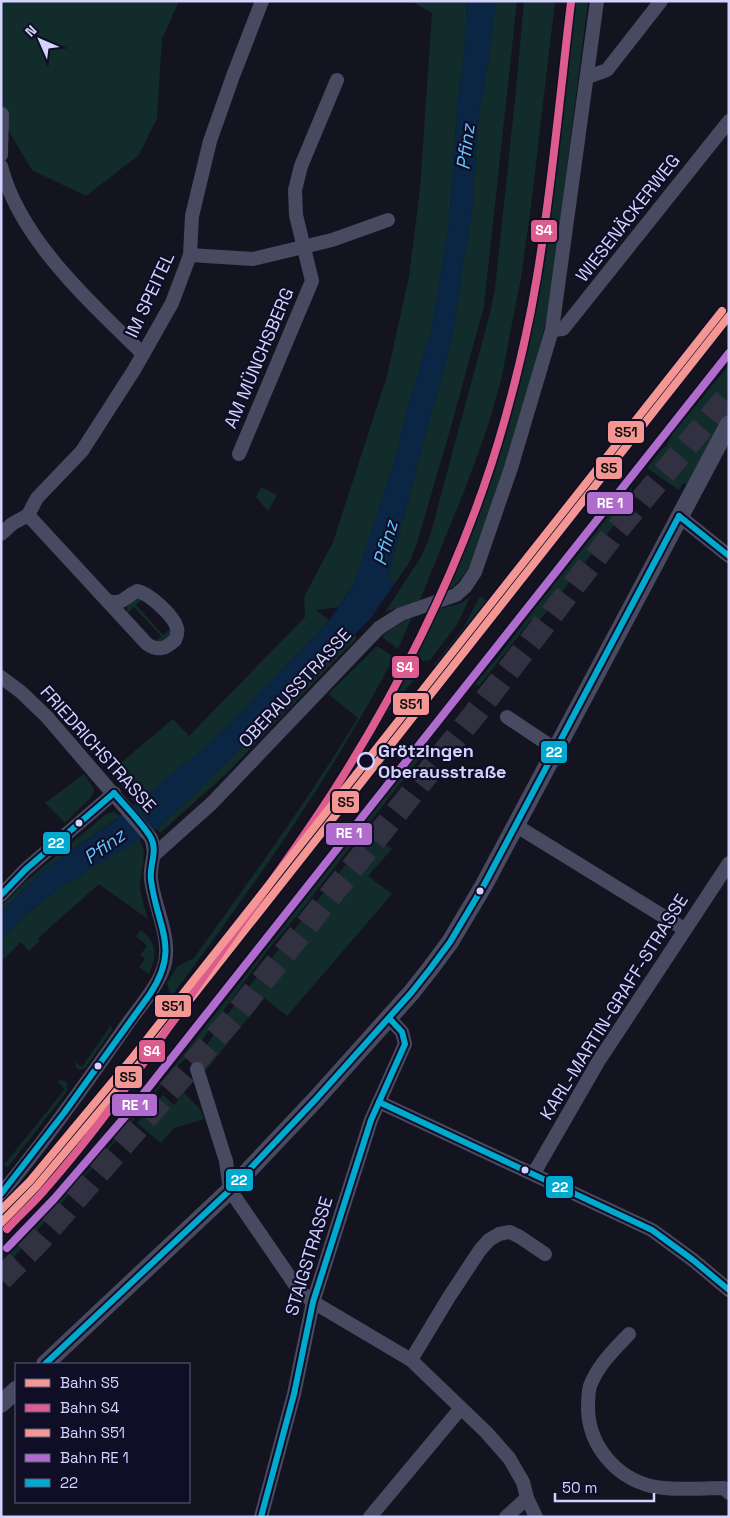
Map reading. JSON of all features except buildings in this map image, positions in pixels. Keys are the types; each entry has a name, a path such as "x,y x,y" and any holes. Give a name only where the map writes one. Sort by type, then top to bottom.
{"street":[{"name":"IM SPEITEL","path":"1,534 12,524 28,515 37,498 82,451 143,354 172,302 190,255 192,216 210,141 262,1"},
{"name":"OBERAUSSTRASSE","path":"155,854 212,803 379,628 401,614 456,595 465,587 475,572 511,468 552,330 597,1"},
{"path":"588,77 607,70 661,1"},
{"name":"AM MÜNCHSBERG","path":"239,454 312,281 296,215 295,190 301,166 337,80"},
{"path":"1,155 2,114"},
{"name":"WIESENÄCKERWEG","path":"552,330 564,329 729,121"},
{"path":"1,166 6,183 16,203 40,242 76,288 143,354"},
{"path":"190,255 253,259 332,240 388,220"},
{"path":"45,1363 230,1190 316,1100 389,1018 450,942 472,906 729,424"},
{"path":"28,515 147,644 153,648 160,649 168,647 175,640 177,627 150,596 137,591 130,594 123,601 116,603 108,601"},
{"path":"679,516 729,556"},
{"name":"FRIEDRICHSTRASSE","path":"1,677 21,692 47,717 118,797 151,838 155,854"},
{"path":"507,717 555,749"},
{"path":"1,895 26,869 118,797"},
{"path":"515,825 684,929"},
{"path":"1,1194 83,1086 151,991 162,972 166,960 166,943 151,878 155,854"},
{"name":"KARL-MARTIN-GRAFF-STRASSE","path":"534,1173 598,1062 729,863"},
{"name":"STAIGSTRASSE","path":"261,1517 294,1394 313,1302 379,1102 405,1044 402,1032 389,1018"},
{"path":"197,1068 226,1161 230,1190 293,1283 313,1302 412,1360 509,1458 523,1482 527,1498 536,1517"},
{"path":"379,1102 534,1173 652,1230 693,1260 729,1290"},
{"path":"412,1360 449,1297 480,1250 489,1240 499,1234 510,1232 545,1254"},
{"path":"629,1334 598,1370 590,1387 588,1423 606,1458 631,1478 649,1485 668,1489 724,1488 729,1493"},
{"path":"1,1404 15,1391"},
{"path":"370,1517 461,1408"},
{"path":"506,1517 527,1498"}],"green space":[{"path":"1,1 179,1 162,39 157,118 139,155 86,196 32,170 1,118"},
{"path":"411,1 467,1 464,57 458,99 449,223 432,328 408,406 396,455 366,547 354,582 339,607 316,610 329,620 327,623 233,721 201,751 136,804 111,771 173,719 189,736 305,617 304,597 333,542 387,376 409,277 420,189 432,13"},
{"path":"496,1 517,1 484,306 417,543 409,563 395,583 388,579 447,359 455,322 471,220 479,114"},
{"path":"524,1 555,1 521,278 501,380 487,429 420,600 385,612 421,557 430,536 490,313 495,289"},
{"path":"568,1 588,1 549,309 529,386 480,545 465,574 451,588 439,594 442,587 440,586 450,572 453,559 494,450 517,362 544,208"},
{"path":"729,365 729,411 687,484 684,483 679,490 647,468 632,487 632,492 637,496 537,624 531,620 479,686 475,684 662,449 666,446 673,433"},
{"path":"261,487 277,495 268,511 256,497"},
{"path":"480,596 494,606 442,672 434,665 464,627"},
{"path":"470,597 458,623 430,660 423,661 409,655 429,611 459,604"},
{"path":"136,598 143,599 136,605 163,635 170,629 172,633 168,640 155,643 161,636 134,607 127,613 127,606"},
{"path":"412,617 398,649 383,638 383,635"},
{"path":"354,635 356,639 227,773 160,833 157,829"},
{"path":"377,646 394,657 370,702 317,789 261,874 171,997 167,983 178,966 194,958 299,810 358,718 328,694"},
{"path":"406,661 418,670 418,674 368,738 399,680"},
{"path":"417,756 420,758 417,762 296,917 267,951 194,1051 175,1068 128,1127 1,1272 1,1263 83,1176 143,1106"},
{"path":"353,761 362,769 216,958 286,860"},
{"path":"84,774 94,789 92,796 65,823 45,803"},
{"path":"114,811 120,816 39,874 1,912 1,906 26,881 105,815"},
{"path":"370,834 392,849 368,876 392,894 287,1016 264,998 203,1074 201,1062 204,1049 229,1012"},
{"path":"139,839 144,856 140,887 148,919 99,884 38,938 40,941 29,951 21,942 1,962 1,939 23,917 58,889"},
{"path":"141,930 151,940 154,950 154,961 149,974 139,967 145,959 140,955 147,946 136,936"},
{"path":"111,1025 112,1030 85,1068 80,1070 76,1068 75,1062 82,1067"},
{"path":"60,1080 68,1084 66,1087 68,1090 8,1167 4,1165 65,1089 58,1082"},
{"path":"184,1093 200,1109 204,1119 174,1128 161,1143 137,1123 163,1095 174,1105"}],"water":[{"name":"Pfinz","path":"467,1 496,1 479,114 471,220 455,322 447,359 388,578 395,583 371,618 157,829 58,889 23,917 1,939 1,912 39,874 114,821 201,751 233,721 327,623 344,600 354,582 396,455 408,406 432,328 449,223 458,99 464,57"}],"tunnel":[{"path":"1,1279 38,1242 237,1013 478,710 611,537 729,395"}],"rail line":[{"name":"S4","path":"7,1229 41,1194 89,1137 155,1047 309,828 364,741 413,653 435,607 474,515 510,402 523,349 537,277 547,209 571,2"},
{"name":"S51","path":"1,1210 30,1181 133,1057 722,311"},
{"name":"S5","path":"1,1223 36,1187 140,1063 729,316"}],"transit line":[{"path":"7,1248 54,1199 129,1112 729,353"},
{"name":"22","path":"679,516 729,556"},
{"name":"22","path":"46,1363 230,1190 316,1099 411,993 430,969 450,942 484,885 679,516"},
{"name":"22","path":"1,895 26,869 114,793"},
{"name":"22","path":"1,1194 64,1113 150,994 159,978 164,963 166,950 164,937 151,880 154,853 153,843 144,827 114,793"},
{"name":"22","path":"261,1517 294,1394 313,1302 371,1120 405,1044 402,1032 389,1018"},
{"name":"22","path":"379,1102 652,1230 693,1260 729,1290"}],"place":[{"name":"Grötzingen Oberausstraße","path":"366,761"}]}
